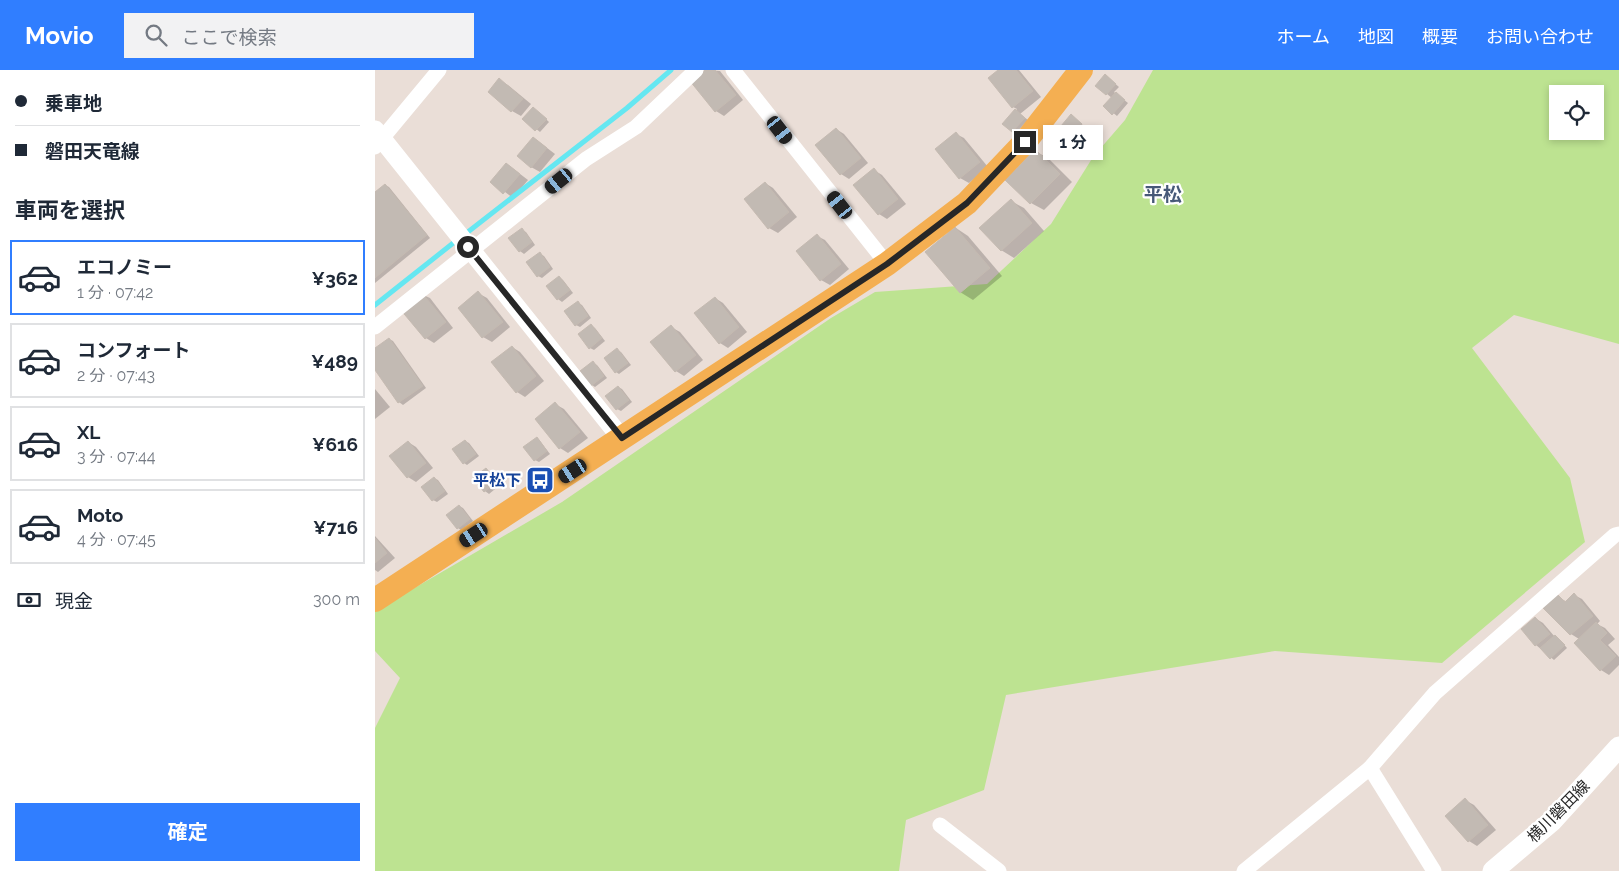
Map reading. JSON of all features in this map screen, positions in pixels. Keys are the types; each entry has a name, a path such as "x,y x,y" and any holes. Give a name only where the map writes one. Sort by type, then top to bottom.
{"main road":[{"path":"375,600 887,264 967,203 1025,142 1081,70"},
{"name":"横川磐田線","path":"1493,871 1552,822 1619,747"}],"street":[{"path":"439,70 378,138 622,438"},
{"path":"375,327 465,244 586,159 636,127 696,70"},
{"path":"733,70 887,264"},
{"path":"1244,871 1370,768 1435,693 1608,541 1619,534"},
{"path":"1370,768 1435,871"},
{"path":"939,825 999,871"}],"green space":[{"path":"1153,70 1619,70 1619,344 1514,315 1472,348 1570,478 1585,542 1442,663 1275,651 1006,695 984,790 906,820 899,871 375,871 375,728 400,678 375,651 375,611 562,502 831,318 875,292 987,284 1051,224 1093,157 1125,120"}],"building":[{"path":"705,70 715,70 736,95 715,112 690,81"},
{"path":"998,70 1016,70 1033,91 1012,108 988,78"},
{"path":"1105,74 1116,84 1106,95 1095,86"},
{"path":"499,78 523,99 511,112 488,92"},
{"path":"1116,92 1125,100 1112,115 1103,106"},
{"path":"533,107 547,119 535,131 522,119"},
{"path":"1015,109 1025,118 1012,132 1002,124"},
{"path":"1071,114 1082,124 1072,135 1061,126"},
{"path":"836,128 861,158 840,175 815,145"},
{"path":"956,132 980,162 959,179 935,149"},
{"path":"533,137 547,148 531,168 517,156"},
{"path":"1035,149 1060,174 1030,204 1005,180"},
{"path":"506,163 520,174 503,194 490,182"},
{"path":"874,168 898,199 878,215 853,185"},
{"path":"765,182 789,212 768,229 744,199"},
{"path":"385,184 427,235 375,278 375,192"},
{"path":"1011,199 1032,223 1001,251 979,228"},
{"path":"955,227 990,268 960,293 925,252"},
{"path":"522,228 532,242 519,252 508,238"},
{"path":"817,234 841,264 820,281 796,251"},
{"path":"540,252 550,267 537,277 526,262"},
{"path":"559,276 570,290 557,300 546,286"},
{"path":"478,291 503,322 482,338 458,308"},
{"path":"421,292 446,322 425,339 400,309"},
{"path":"715,297 739,327 719,344 694,313"},
{"path":"578,301 588,316 575,326 564,311"},
{"path":"591,324 602,338 589,349 578,334"},
{"path":"671,325 696,355 675,372 650,342"},
{"path":"389,338 423,386 398,403 375,370 375,348"},
{"path":"512,346 536,376 516,393 491,362"},
{"path":"617,348 628,363 615,373 604,358"},
{"path":"593,361 604,376 591,386 580,371"},
{"path":"618,386 629,400 616,410 605,396"},
{"path":"555,402 580,432 559,449 535,419"},
{"path":"537,437 547,451 534,461 523,447"},
{"path":"465,440 476,454 463,464 452,449"},
{"path":"408,441 426,463 407,478 389,456"},
{"path":"486,468 497,482 484,492 473,478"},
{"path":"434,477 445,491 432,501 421,487"},
{"path":"459,505 470,519 457,529 446,515"},
{"path":"375,538 387,553 375,563"},
{"path":"1574,593 1593,616 1570,635 1543,608 1557,594 1565,602"},
{"path":"1535,617 1550,634 1535,646 1521,629"},
{"path":"1596,622 1607,633 1600,640 1616,656 1600,671 1574,643"},
{"path":"1555,635 1565,645 1550,659 1540,648"},
{"path":"1465,798 1488,825 1468,842 1445,816"}],"waterway":[{"path":"464,235 627,108 671,70"},
{"path":"375,305 457,240"}],"place":[{"name":"平松下","path":"540,480"}],"district":[{"name":"平松","path":"1163,194"}],"route":[{"path":"468,247 622,438 887,264 967,203 1025,142"}]}
